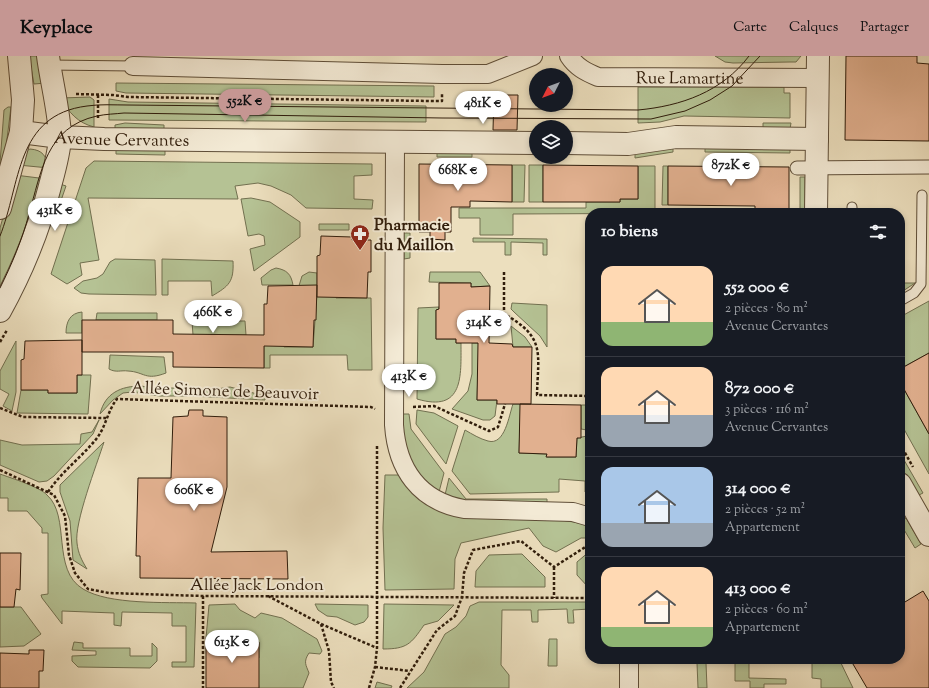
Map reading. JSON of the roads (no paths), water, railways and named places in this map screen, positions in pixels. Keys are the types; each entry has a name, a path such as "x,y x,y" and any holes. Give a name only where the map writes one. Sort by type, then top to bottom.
{"street":[{"path":"0,208 20,132 23,100 19,56"},
{"path":"133,66 488,74 533,56"},
{"name":"Rue Lamartine","path":"569,56 574,64 586,72 598,77 818,78"},
{"path":"815,208 807,168 817,139 818,56"},
{"path":"0,311 34,241 53,176 60,137 48,61"},
{"name":"Avenue Cervantes","path":"20,132 60,137 529,143"},
{"path":"573,143 628,144 676,137 817,139"},
{"path":"396,142 385,408 404,468 423,491 435,500 450,506 464,509 573,512 585,516"},
{"path":"807,168 929,167"},
{"path":"905,493 929,535"},
{"path":"629,664 629,688"}],"lane":[{"path":"48,61 133,66"},
{"path":"905,298 914,293 921,284 922,195"}],"tram line":[{"path":"0,236 24,155 33,137 46,123 63,112 87,106 638,110 670,105 700,95 726,79 749,56"},
{"path":"0,288 20,243 42,168 48,154 56,141 67,130 80,122 97,116 124,113 442,118 651,119 685,111 710,100 732,86 760,56"}],"place":[{"name":"Pharmacie du Maillon","path":"360,251"}]}
